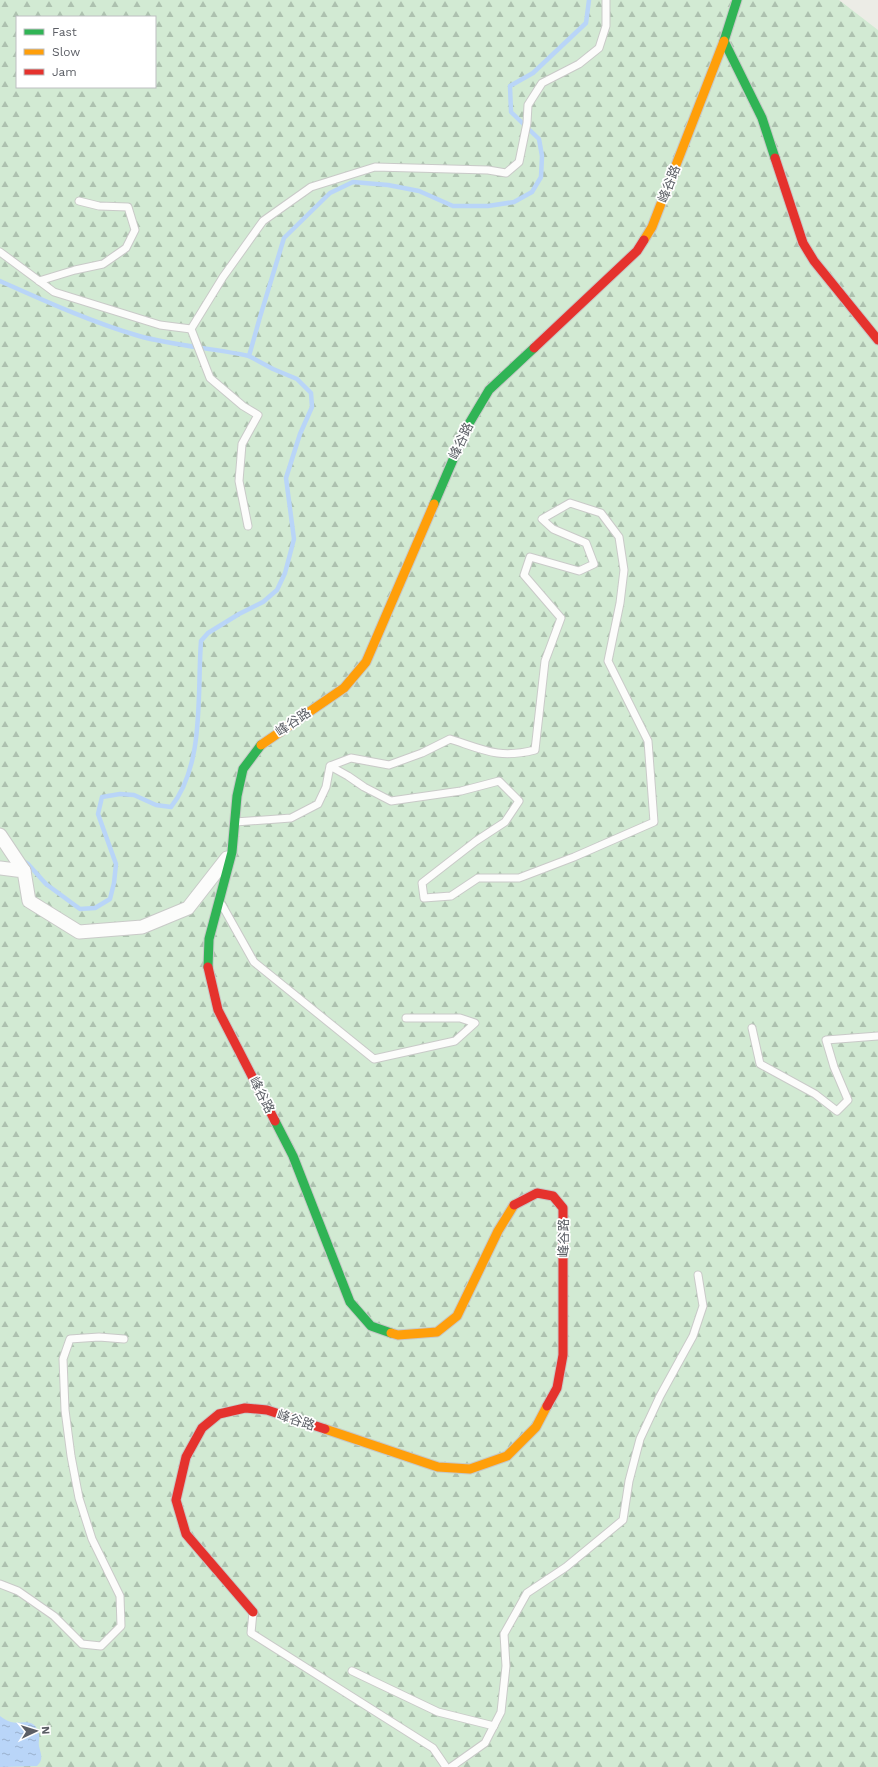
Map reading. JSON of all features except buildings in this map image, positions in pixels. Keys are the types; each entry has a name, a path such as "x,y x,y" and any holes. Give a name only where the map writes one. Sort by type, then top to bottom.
{"street":[{"name":"峰谷路","path":"253,1612 186,1534 176,1500 186,1457 202,1428 219,1414 245,1408 267,1410 438,1467 470,1469 507,1456 536,1427 557,1388 563,1355 563,1208 553,1196 537,1193 515,1203 498,1231 457,1316 437,1332 398,1335 371,1326 350,1302 293,1156 218,1010 208,971 209,939 232,852 237,796 244,769 262,744 344,688 366,662 467,427 489,390 637,251 652,228 724,41 737,0"},
{"path":"724,41 762,118 803,243 814,261 878,340"},
{"path":"3,840 24,871 29,901 79,932 142,927 188,908 232,852"},
{"path":"0,868 24,871"}],"lane":[{"path":"190,329 223,277 263,222 311,187 375,167 488,170 506,173 519,162 527,122 528,105 542,83 579,64 598,48 606,26 606,0"},
{"path":"39,281 75,270 103,264 126,248 135,230 128,207 99,206 79,201"},
{"path":"0,252 54,292 160,325 190,329"},
{"path":"190,329 210,378 243,406 258,415 242,444 239,481 248,526"},
{"path":"570,503 601,512 619,537 624,570 620,603 608,661 648,741 654,822 574,858 519,878 478,878 450,896 424,898 422,883 476,841 506,822 519,801 499,781 461,791 391,801 364,787 330,766 351,758 389,764 422,753 450,740 498,755 517,754 535,750 545,661 561,618 524,575 530,557 579,571 594,564 586,543 553,529 542,519 570,503"},
{"path":"235,822 291,818 318,804 326,786 330,766"},
{"path":"219,901 254,962 374,1059 455,1041 475,1023 460,1018 406,1018"},
{"path":"752,1028 760,1064 815,1094 837,1112 848,1100 834,1067 826,1040 878,1036"},
{"path":"451,1767 485,1743 501,1712 506,1666 504,1634 527,1593 566,1566 622,1520 629,1481 640,1439 660,1396 693,1336 702,1306 698,1275"},
{"path":"0,1584 18,1591 54,1616 82,1644 101,1646 121,1626 120,1596 92,1539 79,1498 65,1410 63,1359 70,1339 100,1337 124,1339"},
{"path":"253,1612 251,1634 433,1748 446,1767"},
{"path":"352,1671 438,1712 494,1726"}],"green space":[{"path":"0,0 839,0 878,30 878,1767 0,1767"}],"water":[{"path":"0,1716 15,1723 31,1723 37,1728 41,1761 37,1766 0,1767"}],"waterway":[{"path":"23,861 28,864 46,884 80,909 95,908 110,899 114,883 116,864 98,814 102,797 120,794 134,795 156,805 171,807 182,790 194,750 199,705 201,641 208,633 239,614 263,602 277,590 285,573 294,539 286,478 300,434 312,407 311,393 297,379 273,369 249,356 284,238 330,193 353,182 388,185 419,191 453,206 488,206 514,202 532,192 541,177 542,156 539,139 511,112 510,86 533,73 586,23 589,0"},
{"path":"0,281 86,318 139,336 249,356"}],"traffic: fast":[{"path":"737,0 724,41 762,118 775,158"},
{"path":"434,504 467,427 489,390 534,348"},
{"path":"208,967 209,939 232,852 237,796 243,769 261,745"},
{"path":"275,1121 293,1156 350,1302 371,1326 391,1333"}],"traffic: slow":[{"path":"644,240 652,227 724,41"},
{"path":"261,745 344,688 366,662 434,504"},
{"path":"391,1333 398,1335 437,1332 457,1316 498,1231 514,1205"},
{"path":"325,1429 438,1467 470,1469 507,1456 536,1427 547,1406"}],"traffic: jam":[{"path":"775,158 803,243 814,261 878,340"},
{"path":"534,348 637,251 644,240"},
{"path":"208,967 218,1010 275,1121"},
{"path":"514,1205 537,1193 553,1196 563,1208 563,1355 557,1388 547,1406"},
{"path":"253,1612 186,1534 176,1500 186,1457 202,1428 219,1414 245,1408 267,1410 325,1429"}]}
